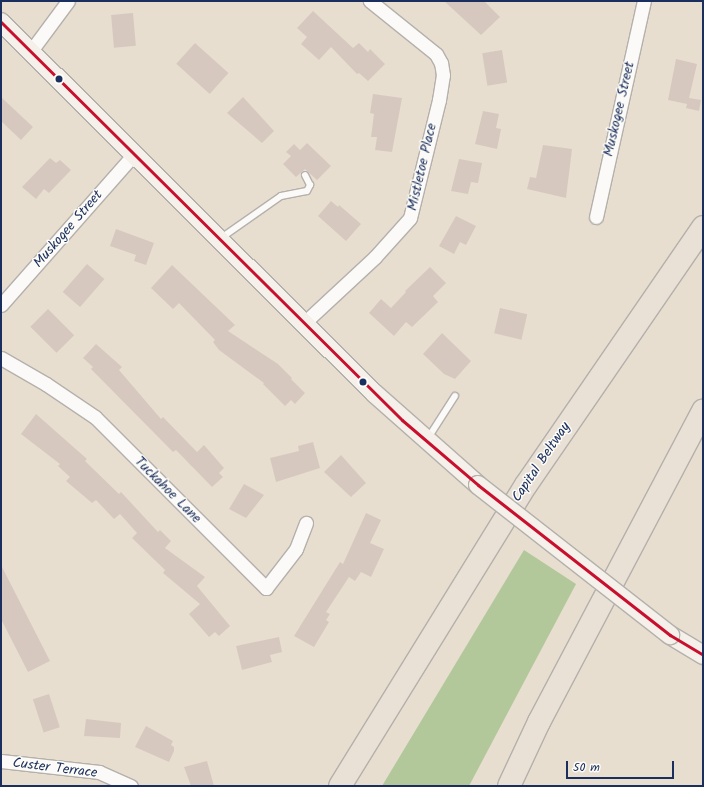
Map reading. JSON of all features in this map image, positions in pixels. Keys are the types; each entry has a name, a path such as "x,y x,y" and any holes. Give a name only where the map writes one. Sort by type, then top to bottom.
{"highway":[{"name":"Capital Beltway","path":"340,786 526,485 703,227"},
{"path":"509,786 553,694 703,411"}],"main road":[{"path":"1,22 304,323 426,441 478,485 670,635 703,655"}],"street":[{"path":"31,51 68,1"},
{"name":"Mistletoe Place","path":"304,323 375,257 410,218 439,100 443,75 442,63 436,54 370,1"},
{"name":"Muskogee Street","path":"596,217 644,1"},
{"name":"Muskogee Street","path":"1,305 134,154"},
{"name":"Tuckahoe Lane","path":"1,358 46,384 95,417 266,588 296,549 306,523"},
{"name":"Custer Terrace","path":"1,761 99,772 131,786"}],"lane":[{"path":"220,239 281,196 307,191 310,185 305,175"},
{"path":"426,441 455,396"}],"green space":[{"path":"524,550 576,584 469,786 382,786"}],"building":[{"path":"444,1 484,1 500,17 481,35"},
{"path":"313,11 353,48 359,43 368,52 370,49 385,64 368,81 359,73 357,74 331,47 319,60 301,44 307,37 297,28"},
{"path":"133,13 136,46 114,48 111,15"},
{"path":"195,43 228,73 210,94 176,64"},
{"path":"502,50 507,83 487,86 482,53"},
{"path":"676,59 697,64 689,98 701,100 699,111 686,108 687,104 668,100"},
{"path":"373,94 402,98 392,152 375,150 377,137 371,137 374,114 370,113"},
{"path":"1,97 33,127 21,140 1,121"},
{"path":"243,97 274,131 262,143 227,113"},
{"path":"483,111 499,114 496,128 501,129 497,149 475,144"},
{"path":"307,143 331,166 317,180 305,169 296,177 283,164 291,156 286,152 294,144 300,150"},
{"path":"543,145 572,149 566,198 527,189 530,177 536,178"},
{"path":"50,158 56,163 60,160 71,170 49,193 44,189 36,199 22,187"},
{"path":"459,159 482,163 478,183 471,182 468,194 451,191"},
{"path":"331,201 338,207 339,205 361,224 346,241 318,216"},
{"path":"456,216 476,226 466,245 460,242 454,254 439,246"},
{"path":"116,229 154,243 146,265 134,261 136,255 110,246"},
{"path":"87,264 104,279 80,307 63,292"},
{"path":"172,265 235,325 228,331 278,364 292,378 291,379 305,393 295,404 291,400 285,406 263,384 264,383 219,350 213,342 215,340 179,303 173,309 151,288"},
{"path":"430,267 446,283 433,296 438,302 412,327 406,322 394,336 369,313 381,299 391,308 406,292 405,291"},
{"path":"500,308 527,314 521,340 494,333"},
{"path":"48,309 74,335 56,353 30,327"},
{"path":"442,333 471,361 455,379 444,374 423,354"},
{"path":"96,344 122,367 119,370 161,419 163,417 197,452 204,445 224,468 219,473 223,477 212,487 176,450 173,452 91,369 93,367 83,358"},
{"path":"36,414 87,459 85,461 119,494 121,492 158,532 160,530 171,541 165,548 205,577 197,586 230,626 219,636 215,632 209,637 189,614 200,604 163,573 165,570 132,538 137,533 120,514 114,519 96,500 92,503 66,481 70,477 58,466 60,464 21,434"},
{"path":"313,442 320,468 276,482 270,458 299,451 298,446"},
{"path":"341,455 366,483 351,497 324,472"},
{"path":"244,484 264,495 246,518 229,509"},
{"path":"366,513 381,520 370,543 384,549 371,577 361,572 355,581 349,577 326,612 330,614 326,620 329,622 314,647 294,636 340,562 343,564"},
{"path":"1,565 50,661 28,672 1,619"},
{"path":"279,637 282,652 270,655 272,662 242,670 236,646"},
{"path":"49,694 60,727 44,733 33,699"},
{"path":"86,719 121,723 120,738 84,736"},
{"path":"146,726 173,741 171,745 174,747 174,751 169,762 135,747"},
{"path":"207,761 214,786 191,786 184,767"}],"transit line":[{"path":"1,22 402,420 478,485 670,635 703,655"}]}
